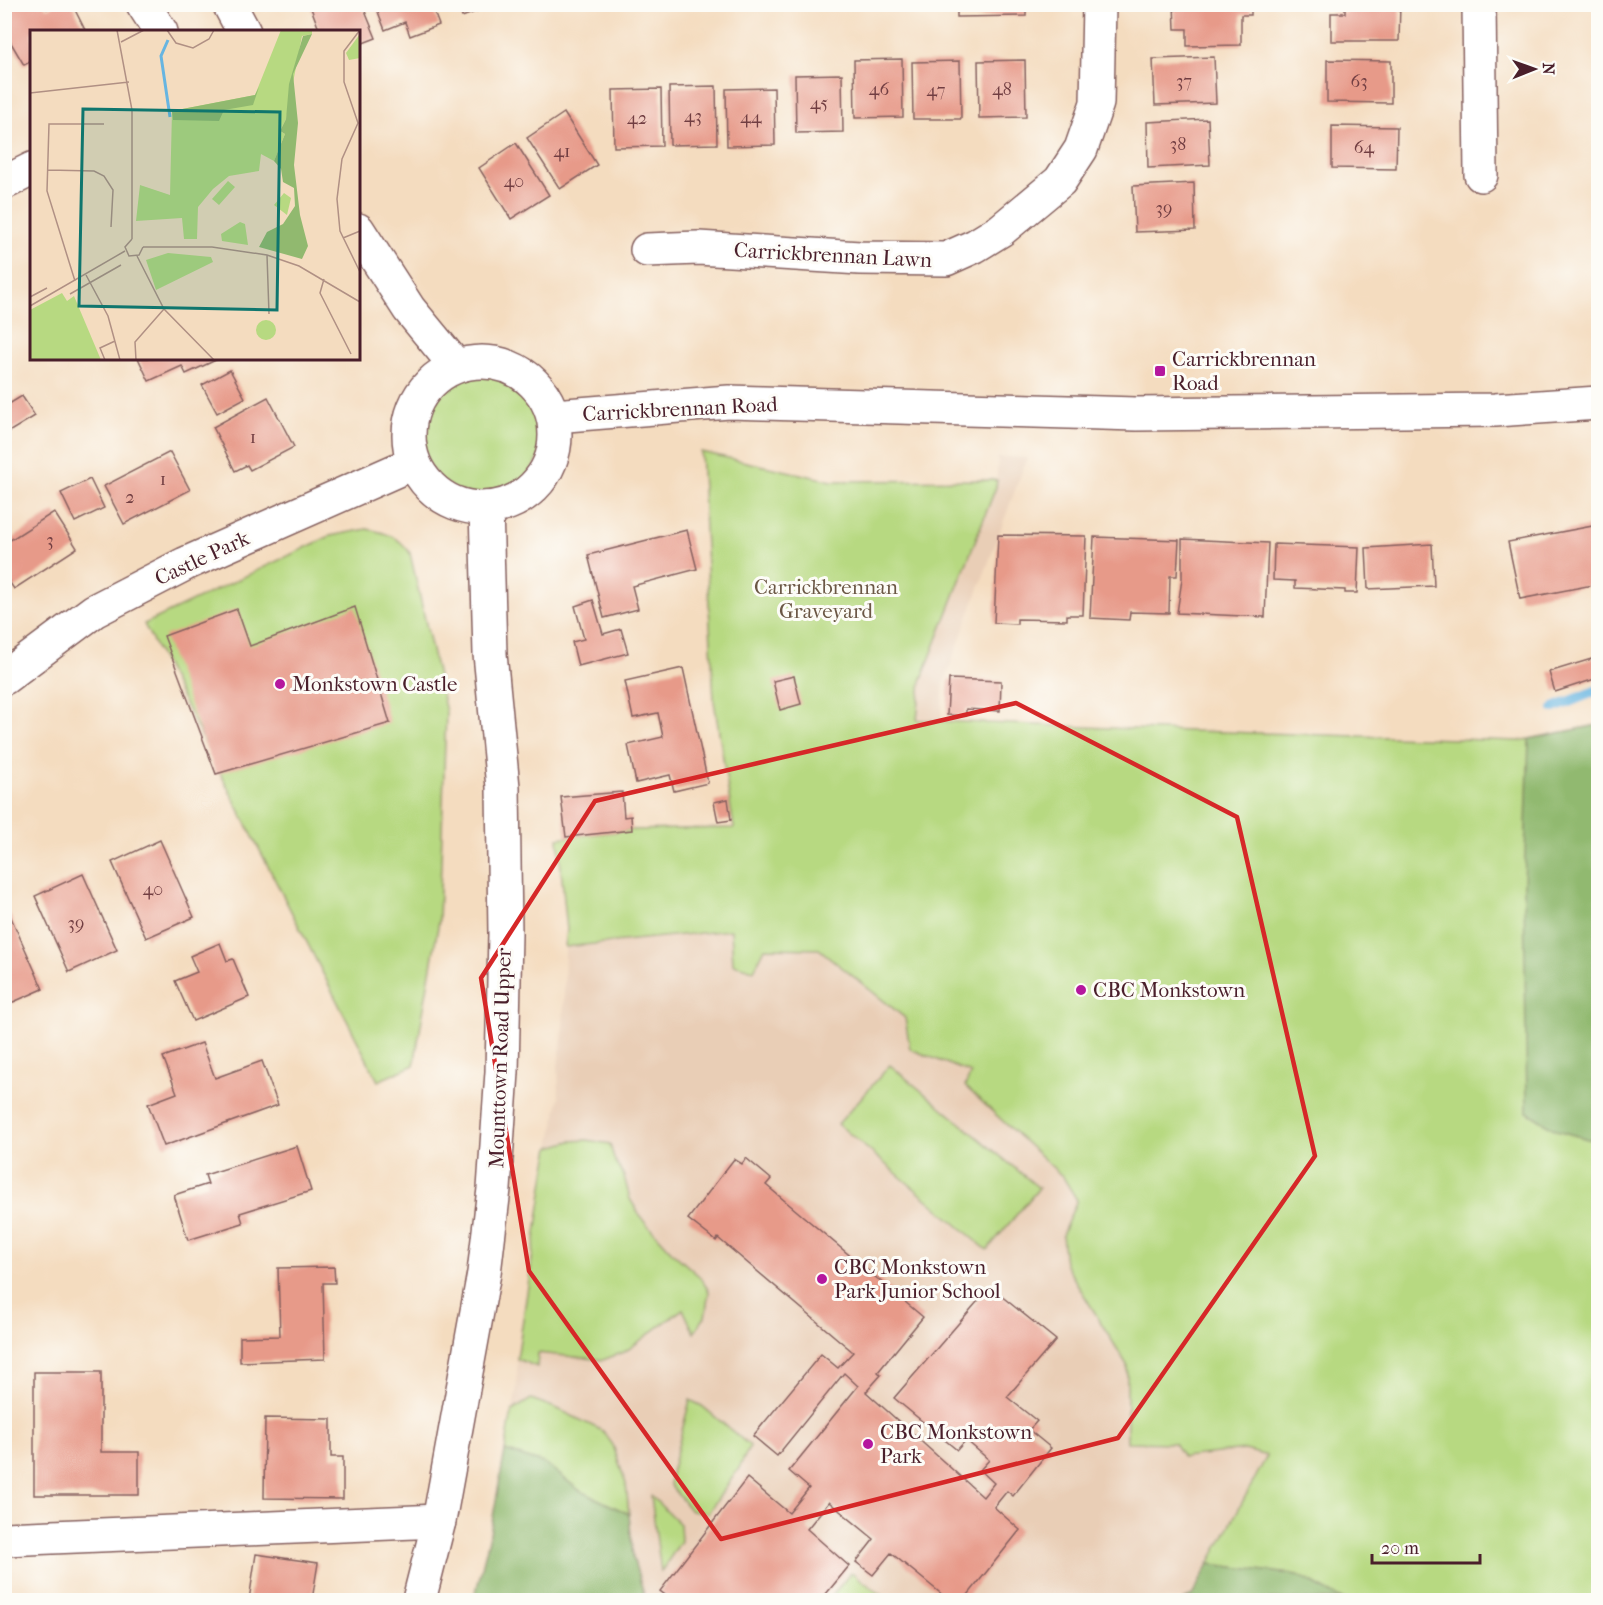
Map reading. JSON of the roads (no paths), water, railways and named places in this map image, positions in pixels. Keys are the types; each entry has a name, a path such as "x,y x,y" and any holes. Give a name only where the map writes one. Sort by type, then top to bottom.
{"main road":[{"path":"143,4 160,30"},
{"path":"229,4 243,30"},
{"name":"Carrickbrennan Lawn","path":"647,250 698,248 860,258 946,260 975,246 1001,230 1060,181 1081,149 1097,103 1099,4"},
{"path":"1479,4 1481,175"},
{"path":"4,183 30,170"},
{"path":"360,233 409,309 456,366"},
{"path":"489,362 503,364 520,372 534,383 546,399 554,416 555,444 544,475 532,490 512,502 486,508 473,508 453,503 432,489 413,463 409,443 412,412 419,397 429,384 456,366 489,362"},
{"name":"Carrickbrennan Road","path":"554,416 729,402 1137,414 1484,410 1599,403"},
{"name":"Castle Park","path":"4,678 94,611 185,564 413,463"},
{"name":"Mounttown Road Upper","path":"419,1600 439,1521 484,1273 494,1189 502,1072 505,934 503,787 490,654 486,508"},
{"path":"4,1539 439,1521"}],"waterway":[{"path":"1554,708 1598,690"}],"place":[{"name":"Carrickbrennan Road","path":"1160,371"},
{"name":"Monkstown Castle","path":"280,684"},
{"name":"CBC Monkstown","path":"1081,990"},
{"name":"CBC Monkstown Park Junior School","path":"822,1279"},
{"name":"CBC Monkstown Park","path":"868,1444"}],"park label":[{"name":"Carrickbrennan Graveyard","path":"826,599"}]}
